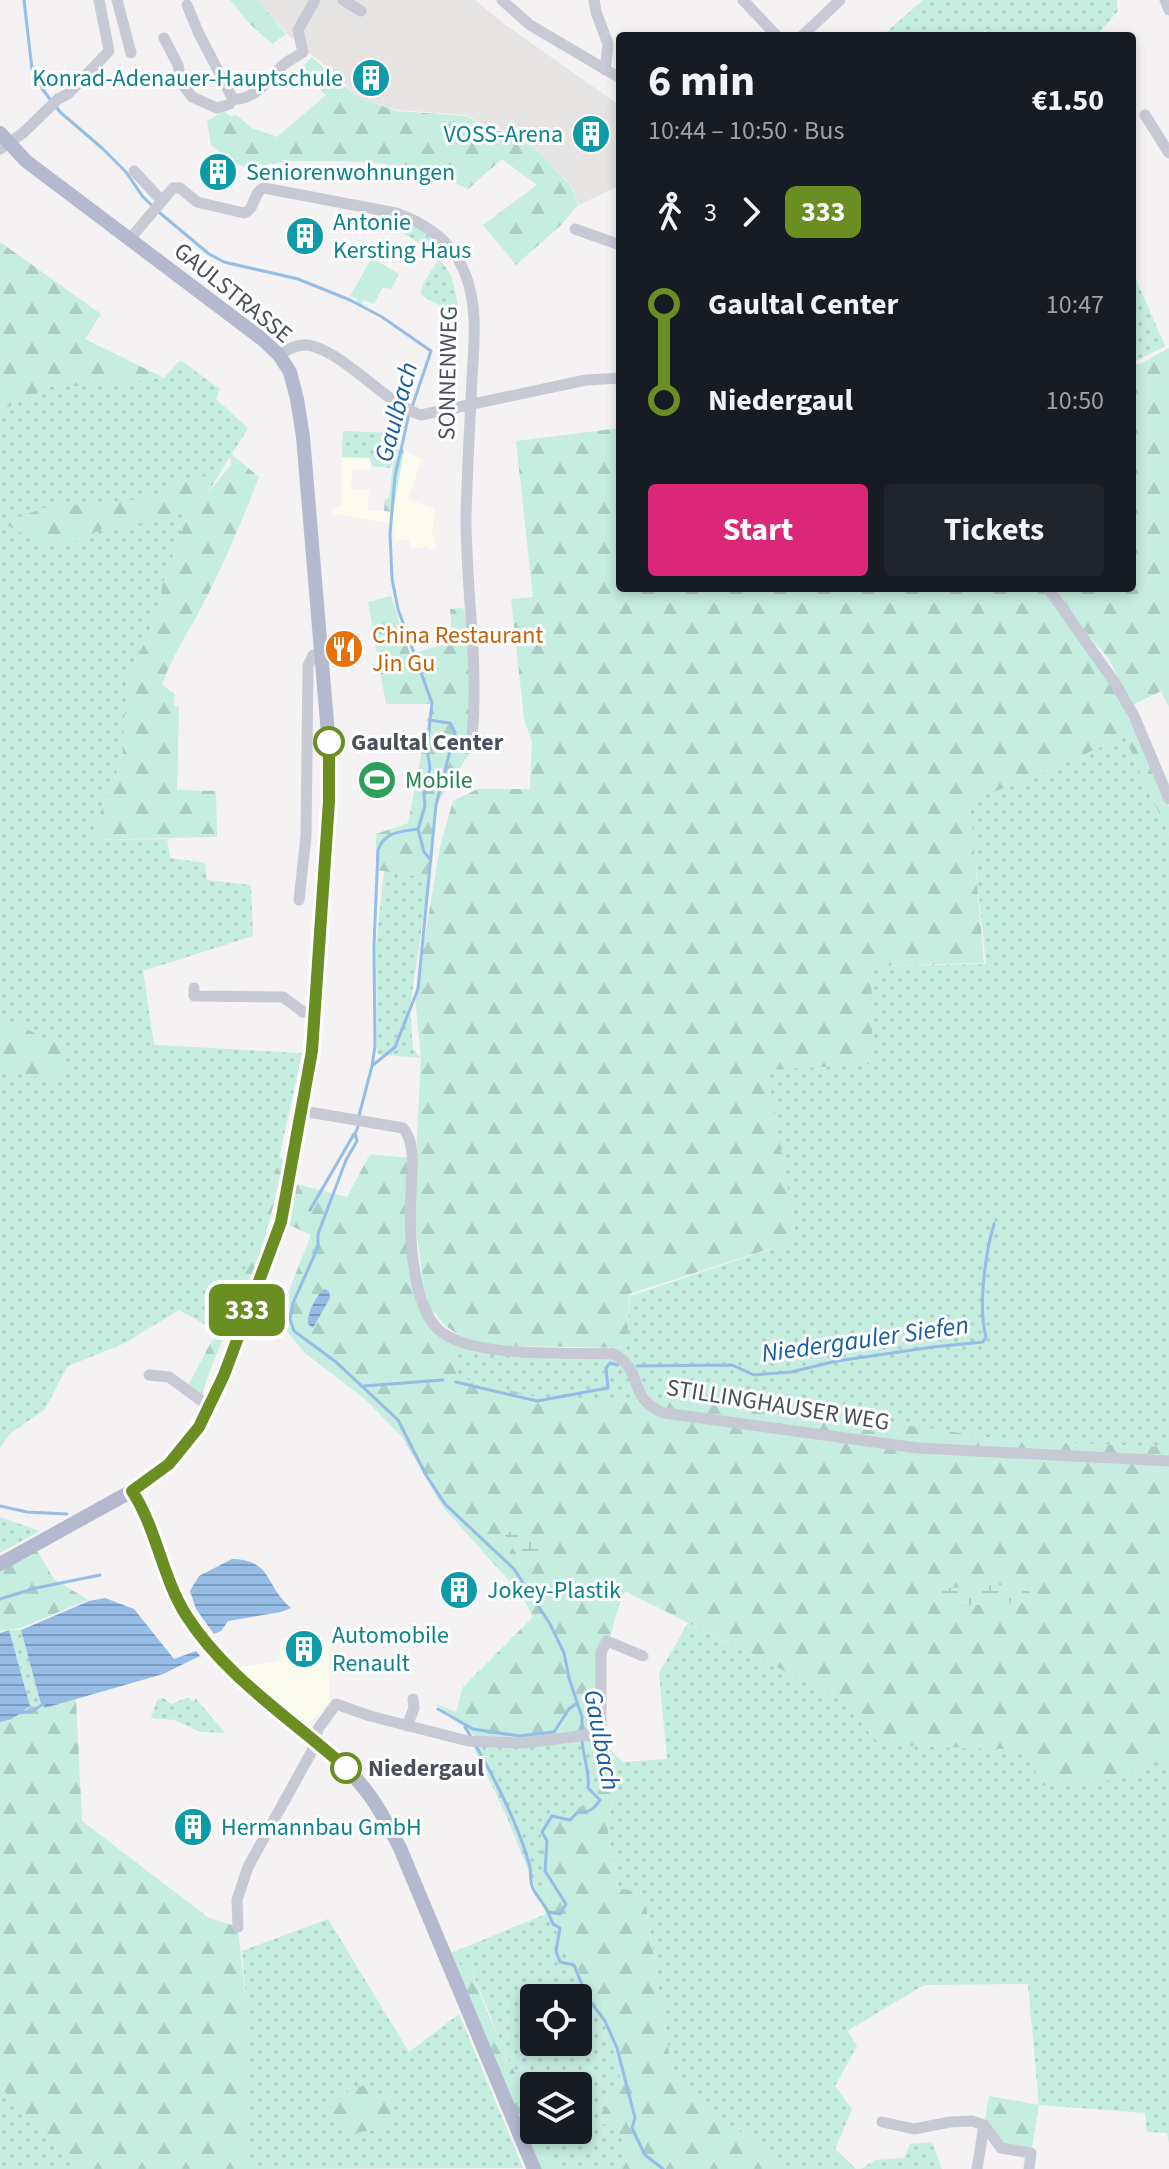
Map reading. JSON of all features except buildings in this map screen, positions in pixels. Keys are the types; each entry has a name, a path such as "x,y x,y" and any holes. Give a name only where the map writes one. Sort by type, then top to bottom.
{"main road":[{"name":"GAULSTRASSE","path":"0,1564 132,1491 180,1452 210,1407 281,1222 303,1111 315,1013 329,801 327,711 303,437 290,372 279,355 227,311 3,142"},
{"path":"132,1491 141,1505 170,1585 200,1634 236,1674 360,1782 376,1803 397,1841 534,2169"}],"street":[{"path":"117,0 131,53"},
{"path":"233,99 242,100 252,94 271,80 282,66 303,52 298,30 315,0"},
{"path":"343,0 361,11"},
{"path":"502,0 530,25 616,76"},
{"path":"594,0 608,44 605,70"},
{"path":"743,0 773,32"},
{"path":"806,32 840,0"},
{"path":"1165,0 1169,10"},
{"path":"3,142 68,94 109,51 99,1"},
{"path":"187,5 233,99"},
{"path":"164,38 178,65 181,82 192,97 217,108 230,104 233,99"},
{"path":"1145,115 1169,153"},
{"path":"129,240 160,202 134,171"},
{"name":"SONNENWEG","path":"160,202 169,191 180,188 197,202 244,213 252,207 257,193 264,188 396,213 415,219 435,232 457,259 471,295 474,327 466,518 476,701 472,736"},
{"path":"575,229 616,244"},
{"path":"279,355 292,346 309,345 328,354 421,415 586,380 616,378"},
{"path":"1051,592 1115,683 1134,716 1169,799"},
{"name":"GAULSTRASSE","path":"299,900 306,836 308,666 313,655 320,654"},
{"path":"194,988 194,996 283,997 303,1012 315,1013"},
{"name":"STILLINGHAUSER WEG","path":"303,1111 403,1128 409,1136 412,1155 409,1224 420,1296 431,1321 441,1332 476,1347 614,1354 633,1371 639,1395 654,1409 664,1413 918,1448 1169,1461"},
{"path":"149,1375 169,1377 210,1407"},
{"path":"238,1927 237,1900 248,1867 312,1751 318,1729 336,1704 474,1742 522,1743 594,1735 601,1725 601,1652 607,1641 643,1656"},
{"path":"407,1726 414,1708 413,1699"},
{"path":"882,2122 914,2129 972,2121 984,2125 1001,2148 1031,2153 1029,2169"},
{"path":"977,2169 984,2125"}],"shaded area":[{"name":"Konrad-Adenauer-Hauptschule","path":"258,0 475,0 616,103 616,187 579,205 571,185 512,130 494,130 466,115 397,110 357,97 335,74 289,36"},
{"path":"404,450 422,459 408,499 435,509 432,536 435,536 436,551 425,547 411,549 409,539 395,541 394,524 333,514 332,510 342,504 342,457 370,458 371,470 352,469 351,489 369,490 368,510 393,512"},
{"path":"281,1639 330,1642 329,1702 309,1724 240,1667 279,1661"}],"green space":[{"path":"230,0 258,0 286,34 272,44"},
{"path":"923,0 1117,0 1118,11 1100,32 986,32 989,29 982,32 887,32"},
{"path":"312,57 357,97 397,111 466,116 494,131 511,131 540,153 571,186 578,205 560,226 516,265 483,225 537,185 502,159 468,189 423,172 382,164 292,161 242,166 211,145 207,121 224,111 230,116 236,115 252,128 277,137 326,95 303,66"},
{"path":"386,216 420,229 439,244 432,250 388,225"},
{"path":"0,242 101,314 85,339 164,378 50,387 0,411"},
{"path":"372,258 399,274 391,289 383,287 374,304 364,300 361,306 356,303 358,299 350,296"},
{"path":"438,260 451,278 459,316 421,295 423,284"},
{"path":"1136,279 1165,346 1136,360"},
{"path":"1169,348 1169,707 1161,691 1133,705 1108,658 1051,592 1136,592 1136,364"},
{"path":"180,360 220,389 216,399 248,428 202,502 188,514 162,586 160,607 127,681 122,760 89,840 167,839 170,858 205,863 207,880 251,885 253,936 143,971 154,1045 302,1053 267,1213 220,1333 179,1310 125,1343 68,1366 44,1410 11,1433 0,1447 0,411 50,387 164,378"},
{"path":"616,428 616,592 1045,592 1108,680 1138,736 1169,807 1169,835 1124,736 1044,773 970,801 984,963 871,966 873,1064 767,1070 797,1240 629,1294 627,1348 474,1345 444,1325 430,1306 439,1324 474,1348 454,1353 458,1377 536,1397 626,1402 669,1397 1013,1441 1169,1447 1169,1757 1117,1780 1037,1786 1034,1750 881,1745 838,1698 625,1591 609,1644 594,1732 519,1740 476,1737 434,1703 456,1712 463,1687 533,1617 520,1593 442,1506 403,1438 366,1400 305,1353 284,1328 282,1308 311,1235 287,1224 296,1184 347,1197 370,1154 410,1158 411,1235 424,1285 413,1208 421,1058 415,996 440,847 453,801 478,789 530,789 532,741 524,719 511,599 533,597 516,441"},
{"path":"343,431 391,433 396,439 391,468 372,466 370,458 342,457"},
{"path":"396,439 396,450 404,450 393,512 384,511 385,499 389,498"},
{"path":"230,453 259,477 225,560 162,685 175,694 174,706 179,707 177,790 216,791 217,837 89,840 122,760 127,681 160,607 162,586 188,514 183,510 175,518 102,529 68,545 43,544 3,523 47,507 133,500 161,492 178,482 216,474 206,495 231,465"},
{"path":"391,596 410,654 453,642 450,609 463,608 470,627 476,701 471,751 436,805 429,878 376,870 376,834 408,823 431,704 386,704 368,602"},
{"path":"1124,736 1169,835 1169,1447 1013,1441 670,1397 626,1402 536,1397 457,1377 453,1353 474,1348 626,1348 630,1296 797,1240 766,1070 871,966 986,964 969,801 1044,773"},
{"path":"384,871 429,878 410,1007 413,1049 421,1058 377,1054 376,946"},
{"path":"0,1017 65,1047 59,1082 0,1069"},
{"path":"279,1156 284,1160 261,1249 201,1397 188,1386 210,1344 220,1333 267,1213"},
{"path":"0,1517 40,1531 0,1553"},
{"path":"520,1530 542,1550 528,1574 504,1533"},
{"path":"37,1551 54,1579 88,1600 20,1628 0,1631 0,1571"},
{"path":"1019,1584 1043,1602 950,1606 933,1589"},
{"path":"688,1623 838,1698 881,1745 1035,1750 1037,1786 1169,1757 1169,2144 1167,2133 1147,2132 1145,2113 1039,2105 1028,1984 924,1985 847,2031 857,2046 835,2086 852,2109 835,2149 856,2169 779,2169 755,2142 687,2094 671,2066 644,1893 618,1888 607,1825 614,1795 587,1786 583,1806 583,1978 586,1984 520,1984 520,2056 592,2056 592,1997 613,2040 621,2081 594,2126 614,2122 630,2155 622,2169 556,2169 543,2144 592,2144 592,2072 520,2072 520,2089 469,1964 460,1966 456,1951 546,1914 506,1815 473,1746 597,1738 623,1762 667,1759 659,1673"},
{"path":"9,1630 21,1630 41,1704 45,1708 30,1706"},
{"path":"189,1697 192,1702 196,1699 225,1733 200,1732 175,1720 151,1718 157,1700 163,1698 171,1704"},
{"path":"76,1699 82,1821 209,1918 238,1927 246,2005 246,2169 78,2169 0,2087 0,1722 12,1719 30,1706 45,1708"},
{"path":"587,1785 614,1794 607,1825 618,1888 644,1893 671,2066 687,2094 755,2142 779,2169 622,2169 630,2155 614,2122 593,2127 621,2081 613,2040 592,1997 592,1984 586,1984 546,1914 540,1822 583,1806"},
{"path":"328,1919 409,2052 459,2014 523,2168 246,2169 246,2005 242,1951"},
{"path":"456,1951 460,1966 469,1964 520,2084 520,2119 450,1953"},
{"path":"368,2084 380,2095 391,2097 392,2120 384,2129 349,2134 328,2110 349,2090"},
{"path":"0,2087 78,2169 0,2169"},
{"path":"989,2096 1039,2105 1031,2153 1001,2148 984,2125"},
{"path":"932,2142 942,2169 861,2169 875,2160 904,2158 910,2144"},
{"path":"530,2144 543,2144 556,2169 541,2169"}],"water":[{"path":"324,1289 329,1291 330,1298 313,1328 308,1324 309,1315"},
{"path":"232,1559 245,1560 262,1569 291,1608 228,1621 221,1631 214,1634 196,1609 190,1591 199,1576"},
{"path":"105,1598 134,1609 174,1659 196,1651 200,1656 163,1674 45,1708 41,1704 21,1630 89,1601"},
{"path":"9,1630 30,1706 12,1719 0,1722 0,1633"}],"waterway":[{"name":"Gaulbach","path":"24,0 32,69 43,90 60,112 126,172 143,197 160,213 209,254 224,262 298,279 350,300 382,317 431,351 412,407"},
{"name":"Gaulbach","path":"372,1066 375,1046 374,946 378,850 389,836 418,829 425,806 430,768 427,748 432,703 398,609 392,579 390,534 395,476 409,414"},
{"path":"359,1116 372,1066 395,1047 418,989 436,805 455,732 450,723 429,720"},
{"path":"418,829 424,852 431,860"},
{"name":"Gaulbach","path":"359,1124 355,1134 357,1141 346,1160 318,1234 318,1247 293,1303 290,1319 294,1331 336,1362 398,1420 426,1475 445,1504 514,1569 550,1624 564,1653 582,1717 582,1732"},
{"path":"310,1210 354,1134"},
{"name":"Niedergauler Siefen","path":"637,1366 732,1365 754,1375 983,1342 986,1337 984,1281 994,1224"},
{"path":"456,1382 537,1401 608,1388 606,1368 610,1363 618,1365"},
{"name":"Niedergauler Siefen","path":"364,1386 443,1380"},
{"path":"0,1506 27,1512 67,1514"},
{"path":"0,1599 100,1575"},
{"path":"19,1713 32,1711 45,1703"},
{"path":"438,1709 473,1729 519,1736 554,1732 569,1709 577,1703"},
{"path":"465,1727 472,1739"},
{"name":"Gaulbach","path":"582,1740 588,1788 600,1800 591,1810 578,1812 570,1820 552,1816 542,1832 547,1841 545,1871 566,1904 560,1914 548,1912 553,1924 560,1928 556,1951 560,1962 574,1965 587,1997 605,2021 617,2048 635,2118 632,2128 645,2155 663,2169"},
{"path":"476,1746 514,1820 530,1867 532,1886 548,1912"}],"bus line":[{"name":"333","path":"329,742 329,801 312,1051 281,1222 224,1375 199,1427 169,1464 132,1491 141,1505 170,1585 207,1644 236,1674 346,1768"}],"place":[{"name":"Konrad-Adenauer-Hauptschule","path":"371,78"},
{"name":"VOSS-Arena","path":"591,134"},
{"name":"Seniorenwohnungen","path":"218,172"},
{"name":"Antonie Kersting Haus","path":"305,236"},
{"name":"China Restaurant Jin Gu","path":"344,649"},
{"name":"Gaultal Center","path":"329,742"},
{"name":"Mobile","path":"377,780"},
{"name":"Jokey-Plastik","path":"459,1590"},
{"name":"Automobile Renault","path":"304,1649"},
{"name":"Niedergaul","path":"346,1768"},
{"name":"Hermannbau GmbH","path":"193,1827"}]}
